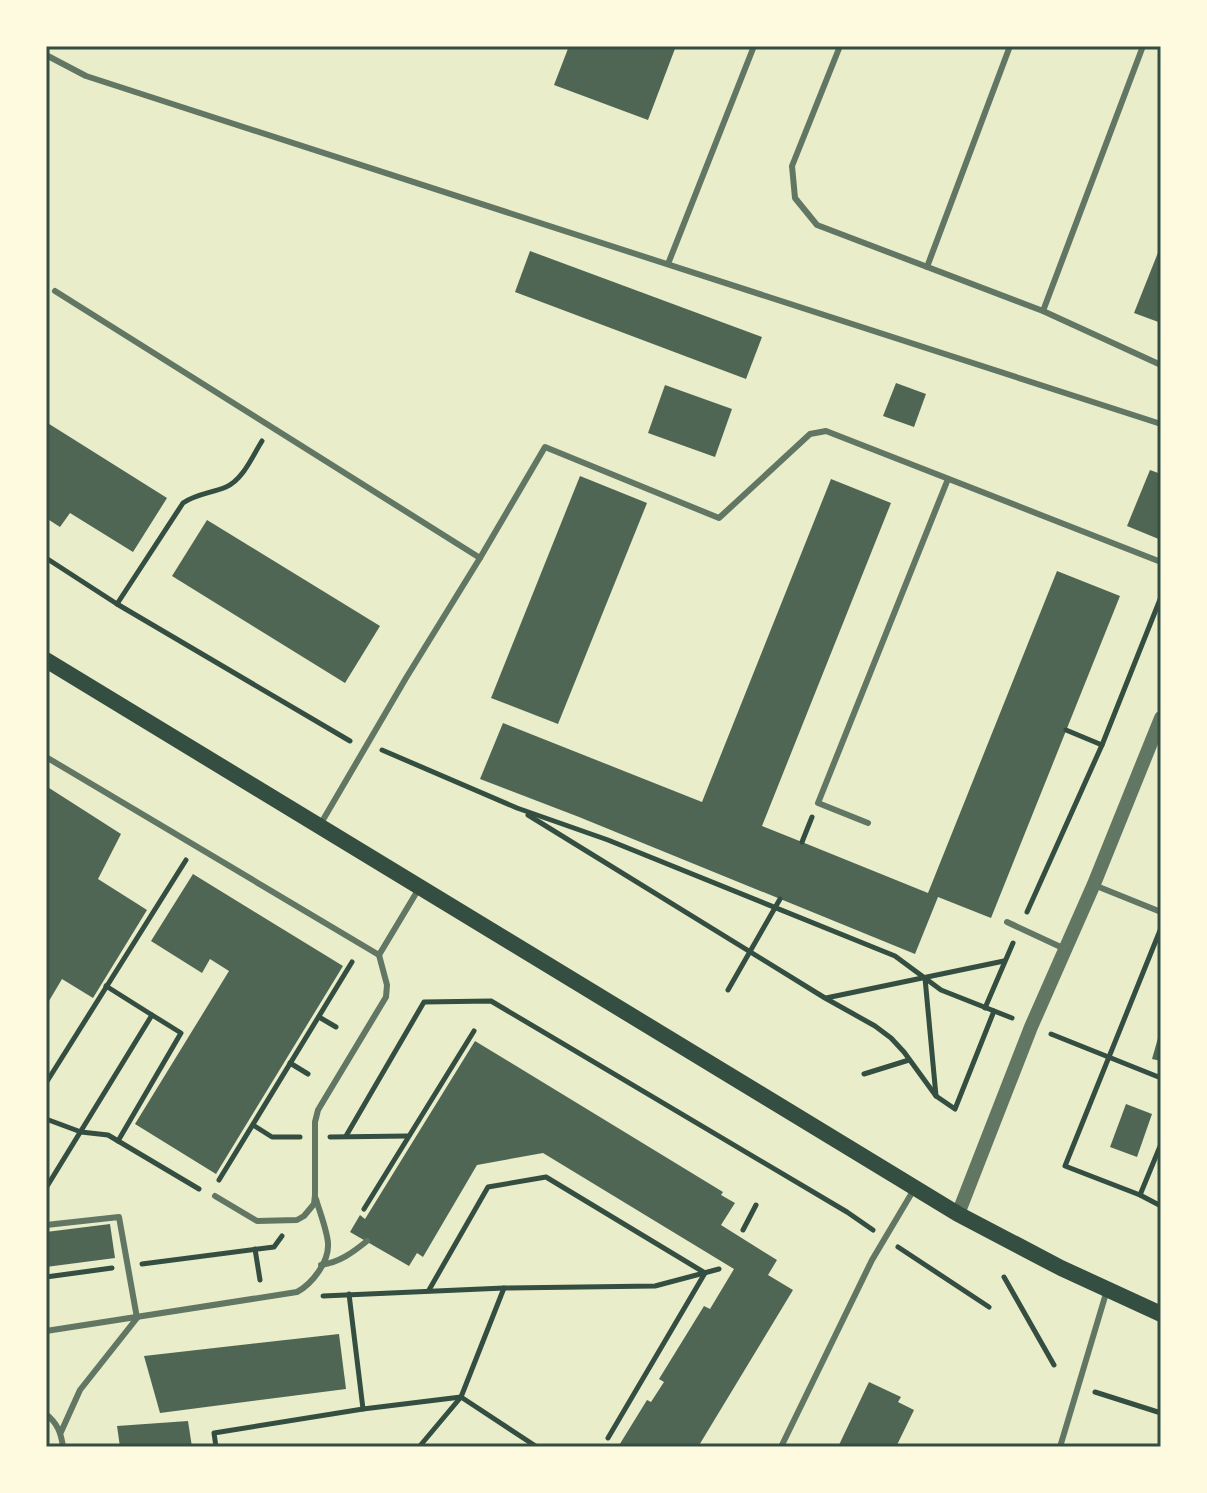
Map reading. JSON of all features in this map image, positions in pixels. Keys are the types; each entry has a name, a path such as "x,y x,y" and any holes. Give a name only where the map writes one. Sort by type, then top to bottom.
{"main road":[{"path":"46,661 958,1214 1017,1246 1161,1314"}],"street":[{"path":"958,1214 1031,1027 1094,884 1161,718"}],"lane":[{"path":"668,264 754,46"},
{"path":"840,46 792,166 795,198 817,225 1043,311 1161,365"},
{"path":"927,267 1010,46"},
{"path":"1043,311 1143,46"},
{"path":"46,55 86,76 1161,424"},
{"path":"55,291 480,558"},
{"path":"320,825 545,447 719,518 810,434 826,431 1161,562"},
{"path":"868,823 818,803 948,479"},
{"path":"46,757 379,955 387,985 386,997 318,1110 315,1122 314,1204 297,1220 257,1221 212,1196"},
{"path":"1094,884 1161,912"},
{"path":"379,955 420,887"},
{"path":"1007,922 1065,949"},
{"path":"781,1447 872,1260 915,1187"},
{"path":"46,1331 290,1295 305,1288 318,1274 329,1245 315,1195"},
{"path":"46,1225 119,1217 137,1318 80,1390 61,1432"},
{"path":"321,1265 341,1260 367,1241"},
{"path":"1060,1447 1107,1290"},
{"path":"46,1414 61,1432 63,1447"}],"path":[{"path":"117,604 183,503 237,480 271,427"},
{"path":"48,561 355,744"},
{"path":"985,1008 1102,745 1161,597"},
{"path":"1066,730 1102,745"},
{"path":"382,749 517,808 608,840 895,956 941,990 994,1011 955,1109 936,1096 891,1038 875,1026 517,808"},
{"path":"802,842 818,803"},
{"path":"46,1083 186,860"},
{"path":"728,990 780,899"},
{"path":"1161,928 1065,1166 1161,1206"},
{"path":"825,998 1004,961"},
{"path":"217,1184 352,962"},
{"path":"925,977 936,1096"},
{"path":"106,986 181,1033 118,1141"},
{"path":"409,1136 346,1136 424,1002 491,1001 847,1212 989,1307"},
{"path":"46,1188 152,1015"},
{"path":"319,1017 336,1027"},
{"path":"364,1209 474,1031"},
{"path":"1108,1057 1161,1078"},
{"path":"864,1074 909,1060"},
{"path":"290,1063 308,1074"},
{"path":"46,1119 81,1132 108,1135 212,1196"},
{"path":"253,1125 272,1137 287,1136"},
{"path":"1140,1195 1161,1144"},
{"path":"429,1291 488,1187 546,1177 705,1273"},
{"path":"743,1230 756,1205"},
{"path":"46,1277 255,1249"},
{"path":"309,1298 504,1288 655,1286 719,1269"},
{"path":"608,1438 705,1273"},
{"path":"1004,1277 1054,1365"},
{"path":"419,1447 461,1397 504,1288"},
{"path":"349,1294 363,1409"},
{"path":"1078,1386 1161,1413"},
{"path":"216,1447 214,1433 461,1397 537,1447"}],"building":[{"path":"569,46 676,46 648,120 554,85"},
{"path":"1161,245 1161,323 1134,313"},
{"path":"530,251 762,337 746,379 515,292"},
{"path":"896,383 926,394 914,427 883,416"},
{"path":"665,385 732,409 715,457 648,433"},
{"path":"46,422 167,498 133,552 70,513 60,527 46,518"},
{"path":"1150,470 1161,474 1161,540 1127,526"},
{"path":"580,476 647,503 558,724 491,698"},
{"path":"831,479 891,503 762,826 928,893 1057,571 1120,596 991,918 938,897 915,954 480,779 503,723 702,802"},
{"path":"207,520 380,626 345,683 172,576"},
{"path":"46,786 121,834 98,879 147,910 93,998 62,979 46,1006"},
{"path":"193,874 343,966 216,1174 135,1124 229,971 210,959 202,973 151,941"},
{"path":"1161,1031 1161,1061 1152,1059"},
{"path":"475,1041 723,1192 721,1195 735,1203 721,1225 777,1260 768,1275 793,1290 698,1447 618,1447 647,1400 651,1402 664,1382 659,1379 704,1306 710,1309 734,1269 543,1153 477,1165 423,1257 417,1253 409,1266 350,1232 360,1215 365,1219"},
{"path":"1126,1104 1152,1114 1137,1157 1110,1147"},
{"path":"110,1224 115,1258 46,1267 46,1232"},
{"path":"339,1334 346,1389 160,1413 144,1356"},
{"path":"869,1382 901,1397 898,1402 914,1410 896,1447 838,1447"},
{"path":"188,1421 192,1447 120,1447 117,1426"}]}
